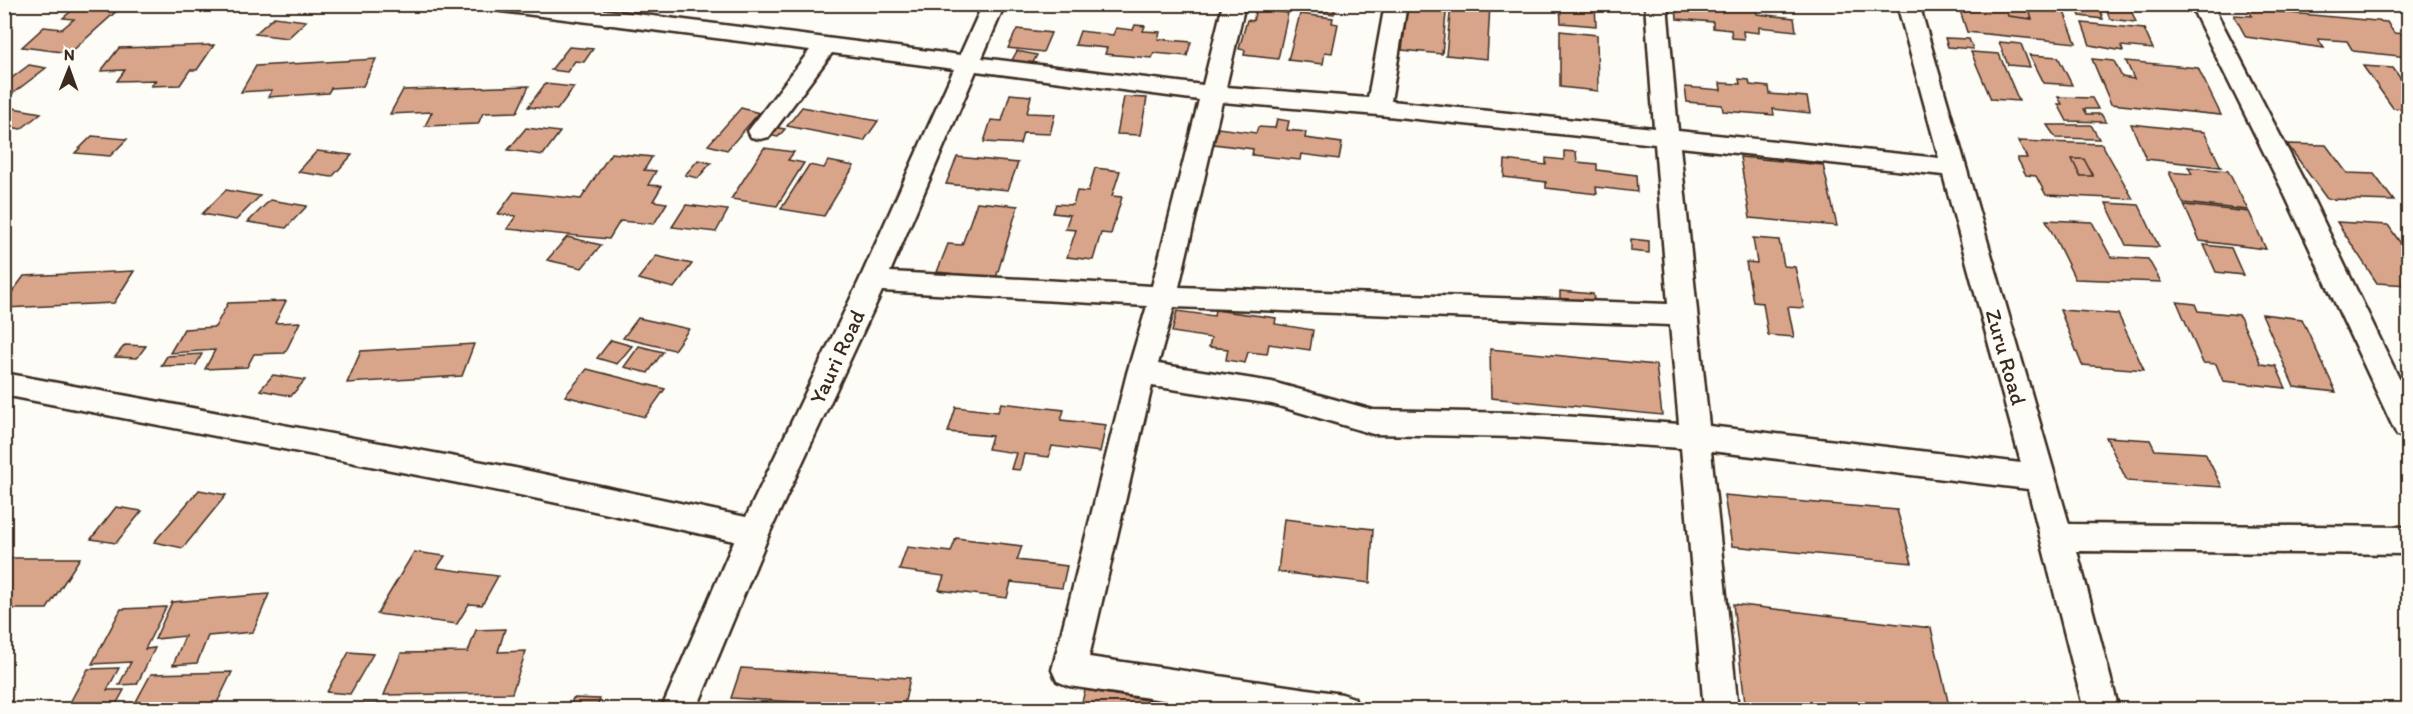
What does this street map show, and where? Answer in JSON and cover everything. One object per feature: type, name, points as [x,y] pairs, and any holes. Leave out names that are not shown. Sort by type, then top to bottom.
[{"type":"street","points":[[501,4],[825,47],[1212,94],[1378,107],[1953,168]]},
{"type":"street","name":"Yauri Road","points":[[678,710],[754,532],[873,281],[994,4]]},
{"type":"street","points":[[1234,4],[1069,670],[1342,710]]},
{"type":"street","points":[[1378,107],[1396,4]]},
{"type":"street","points":[[1656,4],[1666,138],[1697,437],[1720,710]]},
{"type":"street","name":"Zuru Road","points":[[1908,4],[2041,478],[2102,710]]},
{"type":"street","points":[[2201,4],[2295,189],[2409,427]]},
{"type":"street","points":[[760,131],[825,47]]},
{"type":"street","points":[[873,281],[1162,297],[1684,315]]},
{"type":"street","points":[[1141,373],[1272,393],[1373,422],[1518,425],[1697,437],[2041,478]]},
{"type":"street","points":[[4,384],[515,482],[754,532]]},
{"type":"street","points":[[2057,537],[2409,541]]},
{"type":"building","points":[[80,4],[121,7],[70,53],[22,47],[44,27],[62,29],[74,19],[63,18]]},
{"type":"building","points":[[1258,4],[1292,4],[1291,10]]},
{"type":"building","points":[[1302,4],[1336,4],[1334,14],[1301,10]]},
{"type":"building","points":[[1408,4],[1447,4],[1442,54],[1402,50]]},
{"type":"building","points":[[1451,4],[1490,5],[1487,59],[1446,55]]},
{"type":"building","points":[[1560,4],[1595,4],[1596,26],[1561,23]]},
{"type":"building","points":[[1958,4],[2004,4],[2008,16],[2032,19],[2027,4],[2061,4],[2076,43],[1967,32]]},
{"type":"building","points":[[2004,4],[2027,4],[2032,19],[2008,16]]},
{"type":"building","points":[[2076,4],[2098,4],[2103,19],[2080,16]]},
{"type":"building","points":[[2104,4],[2129,5],[2136,22],[2110,19]]},
{"type":"building","points":[[1711,5],[1756,9],[1757,14],[1794,18],[1796,31],[1759,27],[1759,33],[1743,31],[1744,39],[1732,38],[1731,30],[1713,28],[1713,22],[1677,19],[1676,6],[1711,9]]},
{"type":"building","points":[[1256,9],[1288,13],[1278,59],[1244,55],[1245,50],[1239,49],[1247,20],[1253,21]]},
{"type":"building","points":[[2248,9],[2387,22],[2394,33],[2408,34],[2408,57],[2353,51],[2347,41],[2318,39],[2324,48],[2246,37],[2234,15],[2252,16]]},
{"type":"building","points":[[1300,14],[1333,18],[1332,23],[1338,24],[1332,53],[1325,52],[1323,64],[1288,60]]},
{"type":"building","points":[[274,17],[306,21],[288,38],[255,34]]},
{"type":"building","points":[[2082,23],[2144,29],[2153,49],[2121,46],[2123,51],[2090,45]]},
{"type":"building","points":[[1135,25],[1145,26],[1143,31],[1160,32],[1158,39],[1191,42],[1187,56],[1154,53],[1152,58],[1105,54],[1107,48],[1075,45],[1080,31],[1113,35],[1116,28],[1133,30]]},
{"type":"building","points":[[1017,29],[1051,33],[1043,52],[1008,48]]},
{"type":"building","points":[[1560,31],[1597,35],[1598,91],[1560,87]]},
{"type":"building","points":[[1945,38],[1969,39],[1973,49],[1948,47]]},
{"type":"building","points":[[1999,42],[2021,44],[2030,67],[2008,65]]},
{"type":"building","points":[[214,45],[197,70],[190,70],[180,85],[151,86],[156,80],[117,81],[125,70],[101,71],[119,48]]},
{"type":"building","points":[[569,47],[593,49],[584,62],[575,61],[567,72],[551,70]]},
{"type":"building","points":[[1017,51],[1037,55],[1031,66],[1011,62]]},
{"type":"building","points":[[1971,52],[1999,54],[2019,101],[1991,99]]},
{"type":"building","points":[[2030,55],[2058,57],[2072,85],[2044,83]]},
{"type":"building","points":[[376,59],[363,86],[331,88],[328,93],[268,97],[272,90],[241,92],[256,66]]},
{"type":"building","points":[[2092,59],[2114,61],[2122,77],[2134,79],[2126,61],[2198,68],[2221,115],[2111,104]]},
{"type":"building","points":[[29,65],[46,68],[4,100],[4,80],[9,80]]},
{"type":"building","points":[[2363,66],[2393,68],[2408,89],[2408,109],[2393,108]]},
{"type":"building","points":[[1739,79],[1749,80],[1750,85],[1769,87],[1770,94],[1807,97],[1810,113],[1773,109],[1774,115],[1723,111],[1722,105],[1687,102],[1685,87],[1721,90],[1720,83],[1740,84]]},
{"type":"building","points":[[545,84],[574,87],[557,110],[528,107]]},
{"type":"building","points":[[529,86],[517,112],[483,113],[478,124],[425,126],[432,112],[390,114],[403,90]]},
{"type":"building","points":[[1010,94],[1031,96],[1027,113],[1055,114],[1050,134],[1023,133],[1020,144],[984,142],[991,120],[1002,121]]},
{"type":"building","points":[[1124,97],[1147,98],[1140,135],[1117,134]]},
{"type":"building","points":[[2058,97],[2092,98],[2098,109],[2084,109],[2087,114],[2101,114],[2106,122],[2067,121],[2058,104],[2062,104]]},
{"type":"building","points":[[802,107],[878,121],[864,141],[787,126]]},
{"type":"building","points":[[13,108],[41,113],[21,129],[4,126],[4,115]]},
{"type":"building","points":[[741,108],[759,113],[727,150],[708,145]]},
{"type":"building","points":[[1277,119],[1289,121],[1287,130],[1306,132],[1305,138],[1342,143],[1339,159],[1301,154],[1300,160],[1252,155],[1253,149],[1214,144],[1218,128],[1256,133],[1258,127],[1275,128]]},
{"type":"building","points":[[2131,124],[2204,132],[2221,167],[2146,159]]},
{"type":"building","points":[[2047,125],[2091,125],[2099,139],[2056,138]]},
{"type":"building","points":[[773,127],[785,129],[778,137],[767,135]]},
{"type":"building","points":[[526,128],[560,132],[543,155],[508,150]]},
{"type":"building","points":[[92,136],[127,139],[110,156],[75,153]]},
{"type":"building","points":[[2018,141],[2102,144],[2133,199],[2046,195],[2036,176],[2026,175],[2017,158],[2027,158]],"holes":[[[2072,159],[2084,159],[2093,176],[2080,176]]]},
{"type":"building","points":[[2287,144],[2326,145],[2347,173],[2374,174],[2394,201],[2327,199]]},
{"type":"building","points":[[764,148],[794,152],[788,160],[804,163],[777,206],[731,199]]},
{"type":"building","points":[[317,151],[352,155],[332,177],[298,172]]},
{"type":"building","points":[[1564,151],[1576,152],[1577,162],[1597,164],[1597,170],[1636,175],[1637,192],[1596,187],[1597,194],[1546,188],[1546,182],[1504,177],[1505,160],[1546,165],[1546,158],[1564,160]]},
{"type":"building","points":[[611,153],[652,157],[644,170],[656,171],[648,185],[662,186],[653,201],[667,203],[654,224],[620,221],[609,239],[507,229],[516,216],[498,214],[514,192],[581,199]]},
{"type":"building","points":[[957,157],[1018,163],[1008,190],[946,184]]},
{"type":"building","points":[[1740,157],[1823,165],[1837,226],[1750,218]]},
{"type":"building","points":[[2072,159],[2084,159],[2093,176],[2080,176]]},
{"type":"building","points":[[698,160],[711,163],[698,178],[685,175]]},
{"type":"building","points":[[828,161],[854,166],[824,216],[781,209],[809,165],[824,168]]},
{"type":"building","points":[[2188,167],[2228,171],[2248,210],[2183,203],[2169,172],[2192,174]]},
{"type":"building","points":[[1095,168],[1120,171],[1112,196],[1122,197],[1111,234],[1101,233],[1093,260],[1067,257],[1076,230],[1065,229],[1070,215],[1053,213],[1056,204],[1073,205],[1077,191],[1088,192]]},
{"type":"building","points":[[226,190],[260,196],[236,220],[202,214]]},
{"type":"building","points":[[270,200],[307,206],[286,228],[248,222]]},
{"type":"building","points":[[977,202],[1018,206],[996,278],[937,272],[948,244],[962,245]]},
{"type":"building","points":[[2106,203],[2139,205],[2159,247],[2126,245]]},
{"type":"building","points":[[686,205],[728,210],[716,232],[672,227]]},
{"type":"building","points":[[2184,205],[2249,212],[2266,249],[2200,241]]},
{"type":"building","points":[[2046,220],[2092,222],[2111,257],[2148,259],[2161,282],[2075,279]]},
{"type":"building","points":[[2337,222],[2388,225],[2408,254],[2408,285],[2377,283]]},
{"type":"building","points":[[567,237],[601,245],[582,268],[547,260]]},
{"type":"building","points":[[1753,238],[1779,240],[1784,266],[1795,267],[1804,308],[1788,307],[1794,337],[1768,335],[1763,303],[1753,302],[1746,262],[1757,263]]},
{"type":"building","points":[[1631,239],[1649,241],[1649,253],[1631,251]]},
{"type":"building","points":[[2204,245],[2231,248],[2243,275],[2216,272]]},
{"type":"building","points":[[656,256],[692,264],[674,288],[638,279]]},
{"type":"building","points":[[134,271],[114,303],[4,308],[4,303],[24,276]]},
{"type":"building","points":[[1560,291],[1593,294],[1595,305],[1560,302]]},
{"type":"building","points":[[286,301],[275,323],[300,322],[285,353],[254,354],[247,367],[205,369],[215,350],[170,353],[184,329],[215,327],[228,303]]},
{"type":"building","points":[[2177,302],[2195,304],[2198,311],[2239,315],[2261,364],[2276,366],[2286,388],[2223,381],[2216,364],[2203,363]]},
{"type":"building","points":[[1215,310],[1276,318],[1275,324],[1313,330],[1310,350],[1269,344],[1267,354],[1248,352],[1245,363],[1226,360],[1228,349],[1209,347],[1211,338],[1172,332],[1177,311],[1214,316]]},
{"type":"building","points":[[2060,310],[2118,314],[2144,370],[2082,365]]},
{"type":"building","points":[[2262,314],[2302,319],[2336,392],[2294,387]]},
{"type":"building","points":[[638,318],[689,329],[674,350],[623,338]]},
{"type":"building","points":[[611,340],[632,346],[617,364],[597,358]]},
{"type":"building","points":[[474,344],[462,376],[347,383],[361,351]]},
{"type":"building","points":[[125,345],[146,346],[137,358],[115,357]]},
{"type":"building","points":[[639,346],[663,352],[648,373],[624,367]]},
{"type":"building","points":[[1490,349],[1656,365],[1662,415],[1491,398]]},
{"type":"building","points":[[202,354],[196,365],[161,366],[167,356]]},
{"type":"building","points":[[587,369],[665,389],[645,417],[565,396]]},
{"type":"building","points":[[273,375],[305,380],[291,396],[260,390]]},
{"type":"building","points":[[1001,403],[1064,410],[1061,420],[1106,425],[1100,452],[1052,446],[1049,457],[1024,454],[1020,470],[1011,469],[1016,453],[988,449],[992,436],[948,432],[956,407],[998,412]]},
{"type":"building","points":[[2106,437],[2150,440],[2155,450],[2205,453],[2222,487],[2127,481]]},
{"type":"building","points":[[199,490],[226,495],[183,548],[154,542]]},
{"type":"building","points":[[1724,495],[1897,510],[1912,563],[1732,546]]},
{"type":"building","points":[[116,507],[142,511],[116,543],[91,539]]},
{"type":"building","points":[[1284,519],[1373,529],[1370,583],[1278,572]]},
{"type":"building","points":[[956,538],[1022,546],[1017,560],[1067,566],[1062,588],[1011,582],[1007,598],[939,590],[944,576],[899,570],[907,547],[951,552]]},
{"type":"building","points":[[414,552],[445,556],[437,568],[498,576],[482,605],[469,604],[457,624],[377,614]]},
{"type":"building","points":[[8,558],[80,558],[47,609],[4,609],[4,563]]},
{"type":"building","points":[[269,594],[253,632],[208,636],[197,663],[173,665],[185,636],[155,639],[172,602]]},
{"type":"building","points":[[1733,604],[1931,628],[1950,710],[1799,710],[1745,703]]},
{"type":"building","points":[[166,607],[145,649],[155,648],[137,684],[119,685],[131,662],[92,664],[121,609]]},
{"type":"building","points":[[505,629],[498,652],[526,651],[512,693],[384,695],[401,653],[468,652],[476,630]]},
{"type":"building","points":[[349,652],[373,654],[350,694],[327,692]]},
{"type":"building","points":[[119,668],[107,690],[124,690],[113,710],[66,710],[88,669]]},
{"type":"building","points":[[741,668],[910,678],[903,710],[860,710],[861,706],[731,698]]},
{"type":"building","points":[[232,672],[215,707],[132,709],[151,674]]},
{"type":"building","points":[[1085,690],[1208,710],[1080,710]]},
{"type":"building","points":[[573,698],[600,699],[596,710],[569,710]]},
{"type":"building","points":[[395,703],[392,710],[335,710],[338,704]]},
{"type":"building","points":[[466,704],[464,710],[408,710],[409,705]]}]
